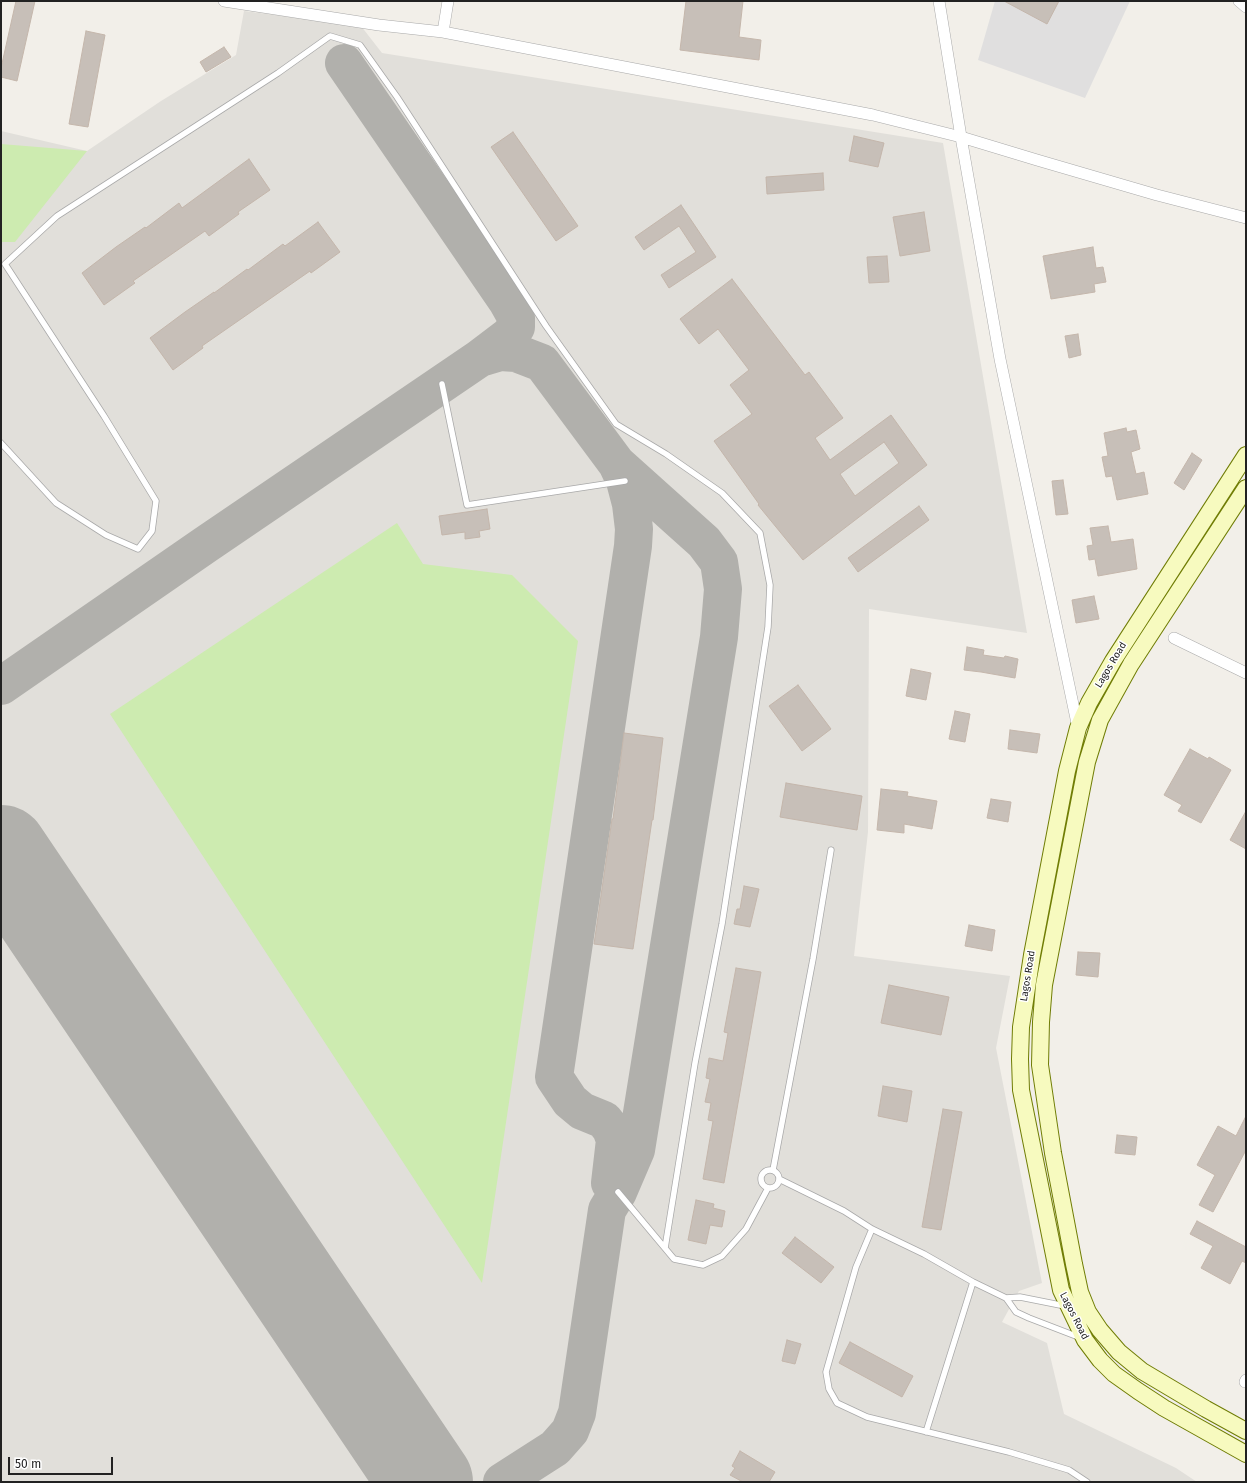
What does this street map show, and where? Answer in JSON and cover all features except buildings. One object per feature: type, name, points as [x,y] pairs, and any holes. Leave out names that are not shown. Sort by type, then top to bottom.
[{"type":"main road","name":"Lagos Road","points":[[1246,455],[1113,661],[1089,703],[1078,728],[1067,771],[1032,955],[1021,1027],[1020,1059],[1021,1090],[1060,1290],[1085,1340],[1109,1369],[1138,1391],[1164,1408],[1246,1454]]},
{"type":"main road","name":"Lagos Road","points":[[1246,488],[1131,664],[1100,720],[1087,762],[1044,985],[1040,1065],[1053,1153],[1074,1264],[1080,1292],[1088,1312],[1100,1330],[1120,1352],[1142,1371],[1246,1431]]},
{"type":"street","points":[[224,1],[379,25],[443,32],[865,114],[961,137],[1157,195],[1246,218]]},
{"type":"street","points":[[443,32],[448,1]]},
{"type":"street","points":[[939,1],[1000,359],[1078,728]]},
{"type":"street","points":[[1239,1],[1246,7]]},
{"type":"street","points":[[1174,638],[1246,674]]},
{"type":"lane","points":[[1,443],[56,503],[106,535],[138,549],[152,531],[156,501],[104,416],[5,264],[57,216],[278,73],[330,36],[360,45],[397,98],[546,326],[616,424],[666,454],[722,493],[760,533],[770,585],[768,627],[722,924],[695,1063],[665,1248]]},
{"type":"lane","points":[[442,384],[467,505],[625,481]]},
{"type":"lane","points":[[773,1170],[813,959],[831,850]]},
{"type":"lane","points":[[768,1188],[762,1182],[762,1174],[765,1171],[773,1170]]},
{"type":"lane","points":[[773,1170],[776,1172],[779,1179],[844,1211],[872,1229],[924,1254],[973,1282],[1006,1298],[1016,1312],[1085,1340]]},
{"type":"lane","points":[[618,1192],[674,1260],[703,1265],[722,1256],[746,1229],[768,1188],[775,1186],[779,1179]]},
{"type":"lane","points":[[872,1229],[856,1267],[826,1372],[828,1390],[837,1403],[867,1417],[1009,1452],[1069,1470],[1087,1482]]},
{"type":"lane","points":[[926,1432],[973,1282]]},
{"type":"lane","points":[[1006,1298],[1020,1297],[1069,1307]]},
{"type":"shaded area","points":[[995,1],[1130,1],[1085,98],[978,60]]},
{"type":"shaded area","points":[[244,11],[361,26],[382,53],[943,143],[1027,633],[869,609],[868,832],[854,956],[1010,976],[996,1048],[1042,1283],[1019,1291],[1002,1322],[1047,1343],[1064,1414],[1176,1468],[1197,1482],[1,1482],[1,131],[87,151],[161,101],[236,55]]},
{"type":"green space","points":[[1,144],[87,151],[15,242],[1,242]]},
{"type":"green space","points":[[397,523],[423,564],[512,575],[578,641],[482,1283],[110,714]]},
{"type":"taxiway","points":[[344,63],[507,301],[516,317],[516,327],[509,336],[480,358]]},
{"type":"taxiway","points":[[1,686],[480,358],[500,352],[516,353],[542,363],[617,464],[704,542],[719,562],[723,589],[719,637],[636,1150],[618,1192],[607,1210],[577,1413],[570,1431],[555,1448],[502,1482]]},
{"type":"taxiway","points":[[610,1183],[615,1140],[611,1129],[604,1120],[582,1111],[570,1101],[554,1077],[633,546],[634,529],[631,504],[625,481],[617,464]]},
{"type":"runway","points":[[1,852],[426,1482]]}]
